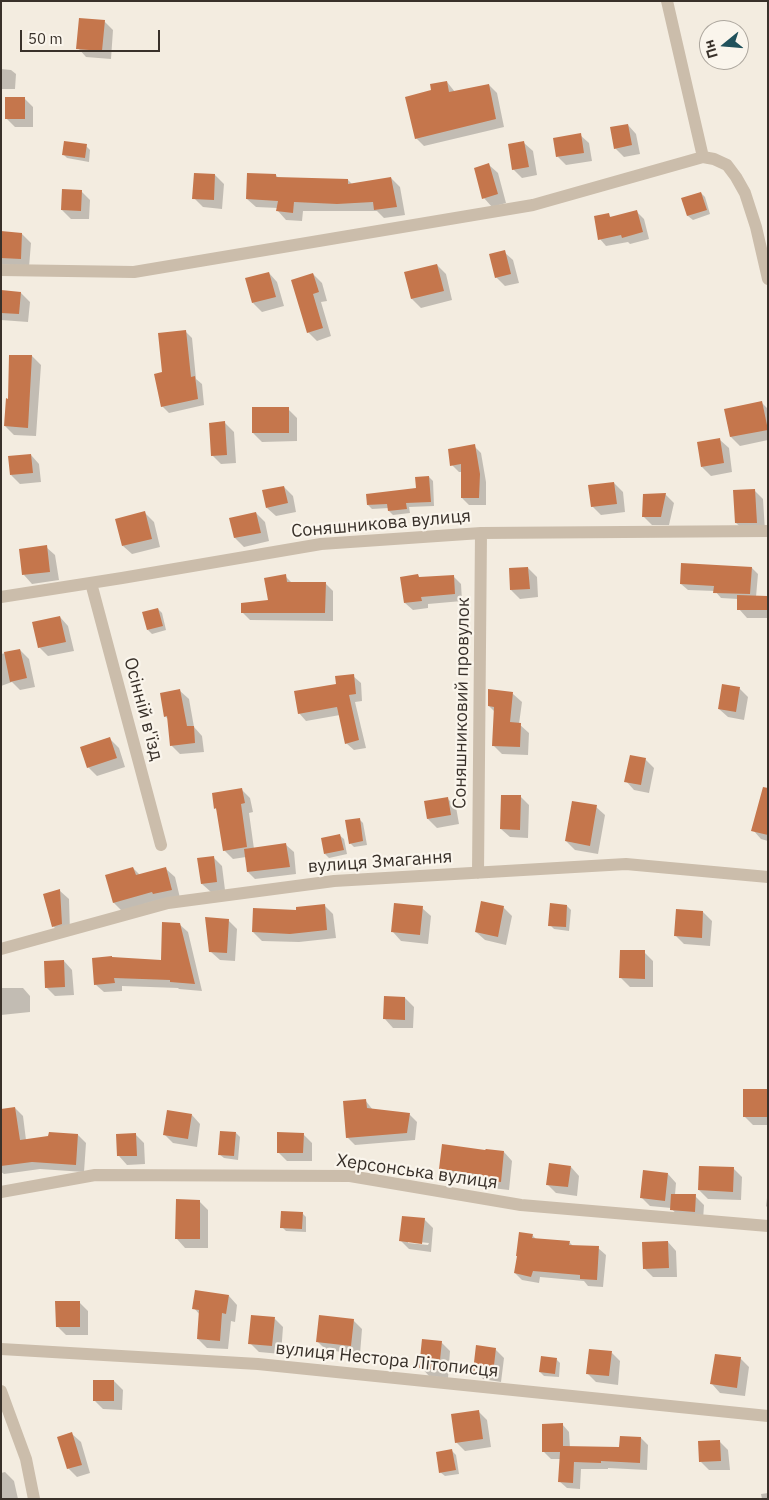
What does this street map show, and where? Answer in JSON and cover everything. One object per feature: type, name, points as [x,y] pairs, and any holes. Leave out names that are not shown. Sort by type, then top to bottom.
[{"type":"street","points":[[667,1],[703,157]]},
{"type":"street","points":[[1,270],[134,272],[533,205],[703,157],[714,159],[726,165],[736,177],[756,227],[768,279]]},
{"type":"street","name":"Соняшникова вулиця","points":[[1,597],[321,544],[481,533],[768,531]]},
{"type":"street","name":"Соняшниковий провулок","points":[[478,873],[481,533]]},
{"type":"street","name":"Осінній в'їзд","points":[[91,583],[161,845]]},
{"type":"street","name":"вулиця Змагання","points":[[1,949],[168,903],[334,881],[626,864],[768,877]]},
{"type":"street","name":"Херсонська вулиця","points":[[1,1192],[95,1174],[350,1176],[521,1206],[768,1226]]},
{"type":"street","name":"вулиця Нестора Літописця","points":[[1,1349],[258,1364],[768,1416]]},
{"type":"street","points":[[1,1392],[26,1459],[34,1499]]},
{"type":"building","points":[[79,18],[105,20],[102,51],[76,49]]},
{"type":"building","points":[[447,81],[449,92],[489,84],[496,119],[415,139],[405,97],[431,90],[430,84]]},
{"type":"building","points":[[5,97],[25,97],[25,119],[5,119]]},
{"type":"building","points":[[628,124],[632,145],[614,149],[610,127]]},
{"type":"building","points":[[581,133],[584,153],[556,157],[553,138]]},
{"type":"building","points":[[64,141],[87,144],[85,158],[62,155]]},
{"type":"building","points":[[524,141],[529,167],[512,170],[508,144]]},
{"type":"building","points":[[489,163],[498,194],[482,199],[474,168]]},
{"type":"building","points":[[194,173],[215,174],[214,200],[192,199]]},
{"type":"building","points":[[247,173],[276,174],[276,177],[348,179],[348,184],[391,177],[397,207],[374,210],[373,202],[337,204],[294,202],[293,213],[276,211],[278,201],[246,199]]},
{"type":"building","points":[[62,189],[82,190],[81,211],[61,210]]},
{"type":"building","points":[[701,192],[707,210],[687,216],[681,198]]},
{"type":"building","points":[[637,210],[643,232],[622,238],[621,235],[598,240],[594,216],[609,213],[610,217]]},
{"type":"building","points":[[1,231],[22,233],[21,259],[1,258]]},
{"type":"building","points":[[505,250],[511,274],[495,278],[489,254]]},
{"type":"building","points":[[437,264],[444,291],[411,299],[404,272]]},
{"type":"building","points":[[269,272],[276,297],[252,303],[245,278]]},
{"type":"building","points":[[313,273],[319,292],[313,294],[323,328],[307,333],[291,280]]},
{"type":"building","points":[[1,290],[21,292],[19,314],[1,313]]},
{"type":"building","points":[[186,330],[191,377],[195,376],[198,399],[161,407],[154,374],[162,372],[158,333]]},
{"type":"building","points":[[9,355],[32,355],[28,428],[4,426],[6,398],[8,399]]},
{"type":"building","points":[[762,401],[768,430],[730,437],[724,409]]},
{"type":"building","points":[[252,407],[289,407],[289,433],[252,433]]},
{"type":"building","points":[[225,421],[227,455],[211,456],[209,423]]},
{"type":"building","points":[[720,438],[724,463],[701,467],[697,442]]},
{"type":"building","points":[[475,444],[480,474],[479,498],[461,498],[461,464],[450,466],[448,449]]},
{"type":"building","points":[[31,454],[33,473],[10,475],[8,456]]},
{"type":"building","points":[[429,476],[431,502],[406,503],[407,509],[388,511],[387,504],[367,505],[366,494],[416,488],[415,477]]},
{"type":"building","points":[[614,482],[617,504],[591,507],[588,485]]},
{"type":"building","points":[[284,486],[288,503],[266,508],[262,490]]},
{"type":"building","points":[[755,489],[757,523],[735,523],[733,490]]},
{"type":"building","points":[[666,493],[661,517],[642,517],[643,494]]},
{"type":"building","points":[[145,511],[152,539],[122,546],[115,519]]},
{"type":"building","points":[[256,512],[261,533],[234,538],[229,518]]},
{"type":"building","points":[[47,545],[50,572],[22,575],[19,549]]},
{"type":"building","points":[[681,563],[752,567],[750,594],[713,593],[714,586],[680,584]]},
{"type":"building","points":[[528,567],[530,589],[510,590],[509,568]]},
{"type":"building","points":[[286,574],[287,582],[326,582],[325,613],[241,613],[241,603],[268,600],[264,578]]},
{"type":"building","points":[[418,574],[419,577],[454,575],[455,594],[421,597],[422,601],[404,603],[400,577]]},
{"type":"building","points":[[737,595],[767,596],[767,610],[737,610]]},
{"type":"building","points":[[158,608],[163,626],[147,630],[142,612]]},
{"type":"building","points":[[60,616],[66,642],[38,648],[32,622]]},
{"type":"building","points":[[20,649],[27,678],[10,682],[4,652]]},
{"type":"building","points":[[354,674],[356,694],[349,695],[359,740],[345,744],[337,707],[298,714],[294,691],[336,684],[335,676]]},
{"type":"building","points":[[722,684],[740,687],[736,712],[718,709]]},
{"type":"building","points":[[180,689],[187,726],[194,726],[195,743],[170,746],[167,716],[164,717],[160,693]]},
{"type":"building","points":[[488,689],[513,692],[510,722],[521,723],[520,747],[492,746],[494,707],[488,706]]},
{"type":"building","points":[[110,737],[117,758],[87,768],[80,747]]},
{"type":"building","points":[[630,755],[646,758],[641,785],[624,782]]},
{"type":"building","points":[[763,787],[768,788],[768,835],[751,831]]},
{"type":"building","points":[[242,788],[245,803],[241,804],[247,847],[223,851],[212,793]]},
{"type":"building","points":[[501,795],[521,795],[520,830],[500,829]]},
{"type":"building","points":[[448,797],[451,815],[427,819],[424,801]]},
{"type":"building","points":[[572,801],[597,805],[590,846],[565,841]]},
{"type":"building","points":[[360,818],[363,841],[349,844],[345,820]]},
{"type":"building","points":[[340,834],[344,850],[324,854],[321,838]]},
{"type":"building","points":[[286,843],[290,867],[247,872],[244,849]]},
{"type":"building","points":[[214,856],[217,882],[201,884],[197,858]]},
{"type":"building","points":[[133,867],[136,875],[166,867],[172,890],[153,894],[152,892],[113,903],[105,875]]},
{"type":"building","points":[[60,889],[62,924],[52,927],[43,894]]},
{"type":"building","points":[[481,901],[504,906],[498,937],[475,932]]},
{"type":"building","points":[[394,903],[423,906],[420,935],[391,932]]},
{"type":"building","points":[[550,903],[567,905],[566,927],[548,926]]},
{"type":"building","points":[[325,904],[327,930],[290,934],[252,932],[253,908],[296,910],[296,907]]},
{"type":"building","points":[[676,909],[703,911],[702,938],[674,936]]},
{"type":"building","points":[[205,917],[229,919],[227,953],[209,952]]},
{"type":"building","points":[[162,922],[180,923],[195,984],[170,982],[170,980],[114,978],[115,983],[94,985],[92,958],[112,956],[161,960]]},
{"type":"building","points":[[620,950],[645,950],[645,979],[619,978]]},
{"type":"building","points":[[64,960],[65,987],[45,988],[44,961]]},
{"type":"building","points":[[384,996],[405,997],[405,1020],[383,1019]]},
{"type":"building","points":[[743,1089],[767,1089],[767,1117],[743,1117]]},
{"type":"building","points":[[366,1099],[367,1108],[410,1113],[407,1133],[346,1138],[343,1101]]},
{"type":"building","points":[[15,1107],[20,1140],[48,1136],[49,1132],[78,1134],[76,1165],[32,1162],[1,1166],[1,1109]]},
{"type":"building","points":[[167,1110],[192,1114],[188,1139],[163,1135]]},
{"type":"building","points":[[220,1131],[236,1132],[234,1156],[218,1155]]},
{"type":"building","points":[[277,1132],[304,1133],[303,1153],[277,1153]]},
{"type":"building","points":[[136,1133],[137,1156],[117,1156],[116,1134]]},
{"type":"building","points":[[442,1144],[504,1151],[501,1182],[482,1180],[483,1175],[439,1169]]},
{"type":"building","points":[[549,1163],[571,1166],[568,1187],[546,1185]]},
{"type":"building","points":[[699,1166],[734,1167],[733,1192],[698,1190]]},
{"type":"building","points":[[643,1170],[668,1173],[665,1201],[640,1198]]},
{"type":"building","points":[[671,1194],[696,1194],[695,1212],[670,1210]]},
{"type":"building","points":[[176,1199],[200,1200],[200,1239],[175,1239]]},
{"type":"building","points":[[281,1211],[303,1212],[302,1229],[280,1228]]},
{"type":"building","points":[[402,1216],[425,1218],[422,1244],[399,1241]]},
{"type":"building","points":[[519,1232],[533,1234],[532,1238],[570,1241],[569,1245],[599,1246],[597,1280],[580,1279],[580,1275],[533,1271],[531,1277],[514,1273]]},
{"type":"building","points":[[668,1241],[669,1268],[643,1269],[642,1242]]},
{"type":"building","points":[[195,1290],[229,1295],[226,1314],[222,1313],[220,1341],[197,1339],[199,1310],[192,1309]]},
{"type":"building","points":[[55,1301],[80,1301],[80,1327],[56,1327]]},
{"type":"building","points":[[251,1315],[275,1317],[272,1346],[248,1344]]},
{"type":"building","points":[[319,1315],[354,1319],[351,1346],[316,1342]]},
{"type":"building","points":[[422,1339],[442,1341],[439,1370],[419,1368]]},
{"type":"building","points":[[476,1345],[496,1348],[493,1374],[473,1371]]},
{"type":"building","points":[[589,1349],[612,1351],[609,1376],[586,1374]]},
{"type":"building","points":[[715,1354],[741,1357],[737,1388],[710,1384]]},
{"type":"building","points":[[541,1356],[557,1358],[555,1374],[539,1372]]},
{"type":"building","points":[[93,1380],[114,1380],[114,1401],[93,1401]]},
{"type":"building","points":[[479,1410],[483,1439],[455,1443],[451,1414]]},
{"type":"building","points":[[563,1423],[563,1446],[619,1447],[620,1436],[641,1437],[640,1463],[574,1462],[573,1483],[558,1482],[560,1452],[542,1452],[542,1424]]},
{"type":"building","points":[[72,1432],[82,1465],[67,1469],[57,1437]]},
{"type":"building","points":[[720,1440],[721,1461],[699,1462],[698,1441]]},
{"type":"building","points":[[452,1449],[456,1470],[439,1473],[436,1452]]}]
